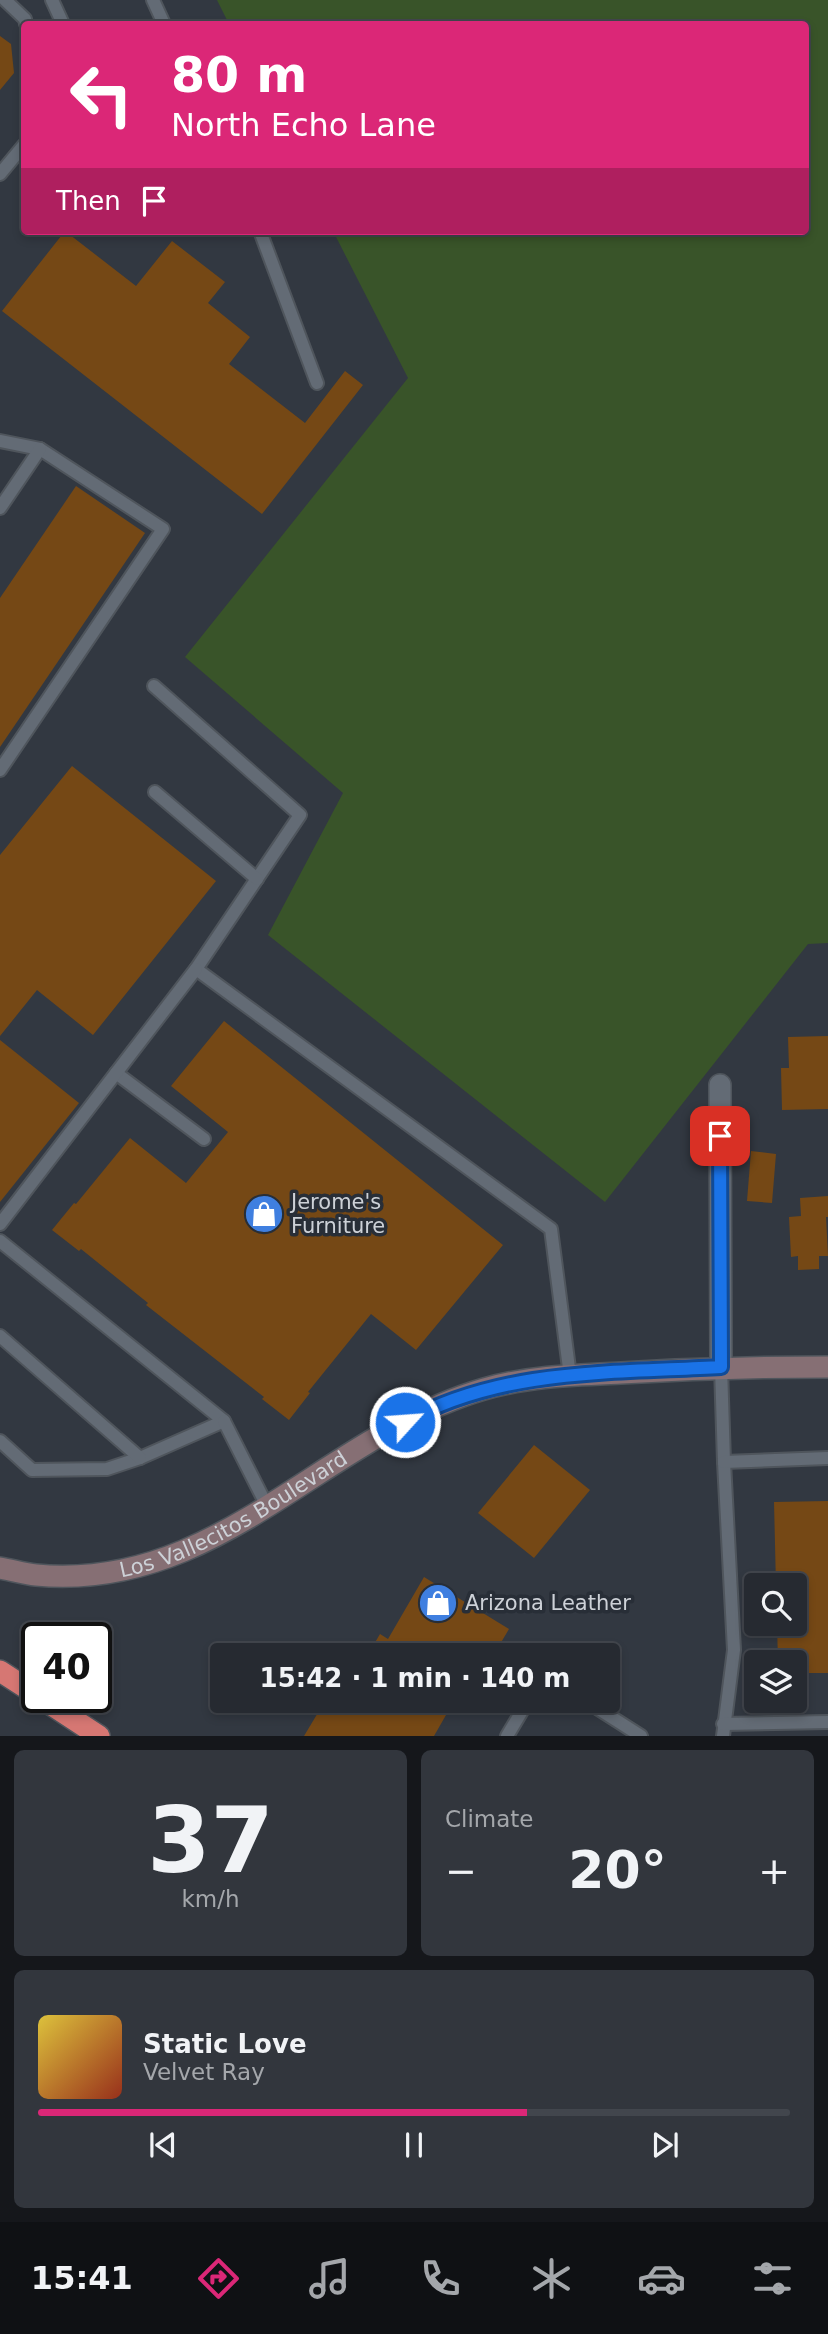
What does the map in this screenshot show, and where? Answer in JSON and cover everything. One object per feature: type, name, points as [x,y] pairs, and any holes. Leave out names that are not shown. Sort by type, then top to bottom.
[{"type":"highway","points":[[0,1671],[21,1685]]},
{"type":"highway","points":[[65,1713],[99,1735]]},
{"type":"street","points":[[720,1084],[721,1367]]},
{"type":"street","name":"Los Vallecitos Boulevard","points":[[0,1568],[35,1575],[81,1577],[133,1569],[195,1548],[268,1508],[342,1457],[426,1410],[485,1389],[545,1377],[721,1367],[828,1367]]},
{"type":"lane","points":[[5,0],[25,21]]},
{"type":"lane","points":[[52,0],[62,21]]},
{"type":"lane","points":[[153,0],[163,21]]},
{"type":"lane","points":[[0,174],[21,149]]},
{"type":"lane","points":[[262,235],[317,383]]},
{"type":"lane","points":[[0,441],[40,449],[163,529],[0,770]]},
{"type":"lane","points":[[0,509],[40,449]]},
{"type":"lane","points":[[0,1224],[196,969],[300,815],[154,686]]},
{"type":"lane","points":[[155,792],[257,879]]},
{"type":"lane","points":[[196,969],[551,1228],[570,1376]]},
{"type":"lane","points":[[117,1073],[204,1139]]},
{"type":"lane","points":[[0,1241],[224,1420],[268,1508]]},
{"type":"lane","points":[[0,1336],[140,1458]]},
{"type":"lane","points":[[721,1367],[734,1650],[723,1730],[779,1729],[828,1722]]},
{"type":"lane","points":[[0,1441],[32,1470],[107,1469],[140,1458],[224,1420]]},
{"type":"lane","points":[[724,1462],[828,1458]]},
{"type":"lane","points":[[507,1735],[521,1713]]},
{"type":"lane","points":[[605,1713],[641,1735]]},
{"type":"green space","points":[[217,0],[828,0],[828,943],[808,944],[605,1202],[268,935],[343,793],[185,657],[408,378],[335,235],[809,235],[809,21],[228,21]]},
{"type":"building","points":[[0,36],[11,44],[14,73],[0,90]]},
{"type":"building","points":[[62,235],[70,235],[136,286],[172,241],[225,282],[208,303],[250,337],[229,364],[305,423],[345,371],[363,385],[262,514],[2,311]]},
{"type":"building","points":[[76,486],[145,533],[0,747],[0,598]]},
{"type":"building","points":[[72,766],[216,881],[93,1035],[37,990],[0,1036],[0,855]]},
{"type":"building","name":"Jerome's Furniture","points":[[224,1021],[503,1245],[416,1350],[371,1314],[308,1392],[310,1393],[289,1420],[81,1249],[79,1251],[52,1230],[130,1138],[186,1183],[228,1132],[171,1086]]},
{"type":"building","points":[[828,1036],[828,1109],[782,1110],[781,1068],[789,1068],[788,1037]]},
{"type":"building","points":[[0,1040],[79,1103],[0,1202]]},
{"type":"building","points":[[751,1151],[776,1154],[772,1203],[747,1201]]},
{"type":"building","points":[[828,1196],[828,1256],[819,1256],[819,1269],[798,1270],[798,1256],[791,1257],[789,1217],[801,1216],[800,1198]]},
{"type":"building","points":[[534,1445],[590,1490],[534,1558],[478,1513]]},
{"type":"building","points":[[828,1501],[828,1673],[807,1673],[807,1650],[778,1650],[777,1636],[807,1636],[807,1573],[776,1573],[774,1502]]},
{"type":"building","name":"Arizona Leather","points":[[424,1577],[509,1629],[501,1643],[375,1643],[380,1634],[388,1639]]},
{"type":"building","points":[[318,1713],[447,1713],[434,1736],[304,1736]]},
{"type":"place","name":"Jerome's Furniture","points":[[264,1214]]},
{"type":"place","name":"Arizona Leather","points":[[438,1603]]},
{"type":"route","points":[[405,1422],[426,1410],[485,1389],[545,1377],[721,1367],[720,1136]]}]
